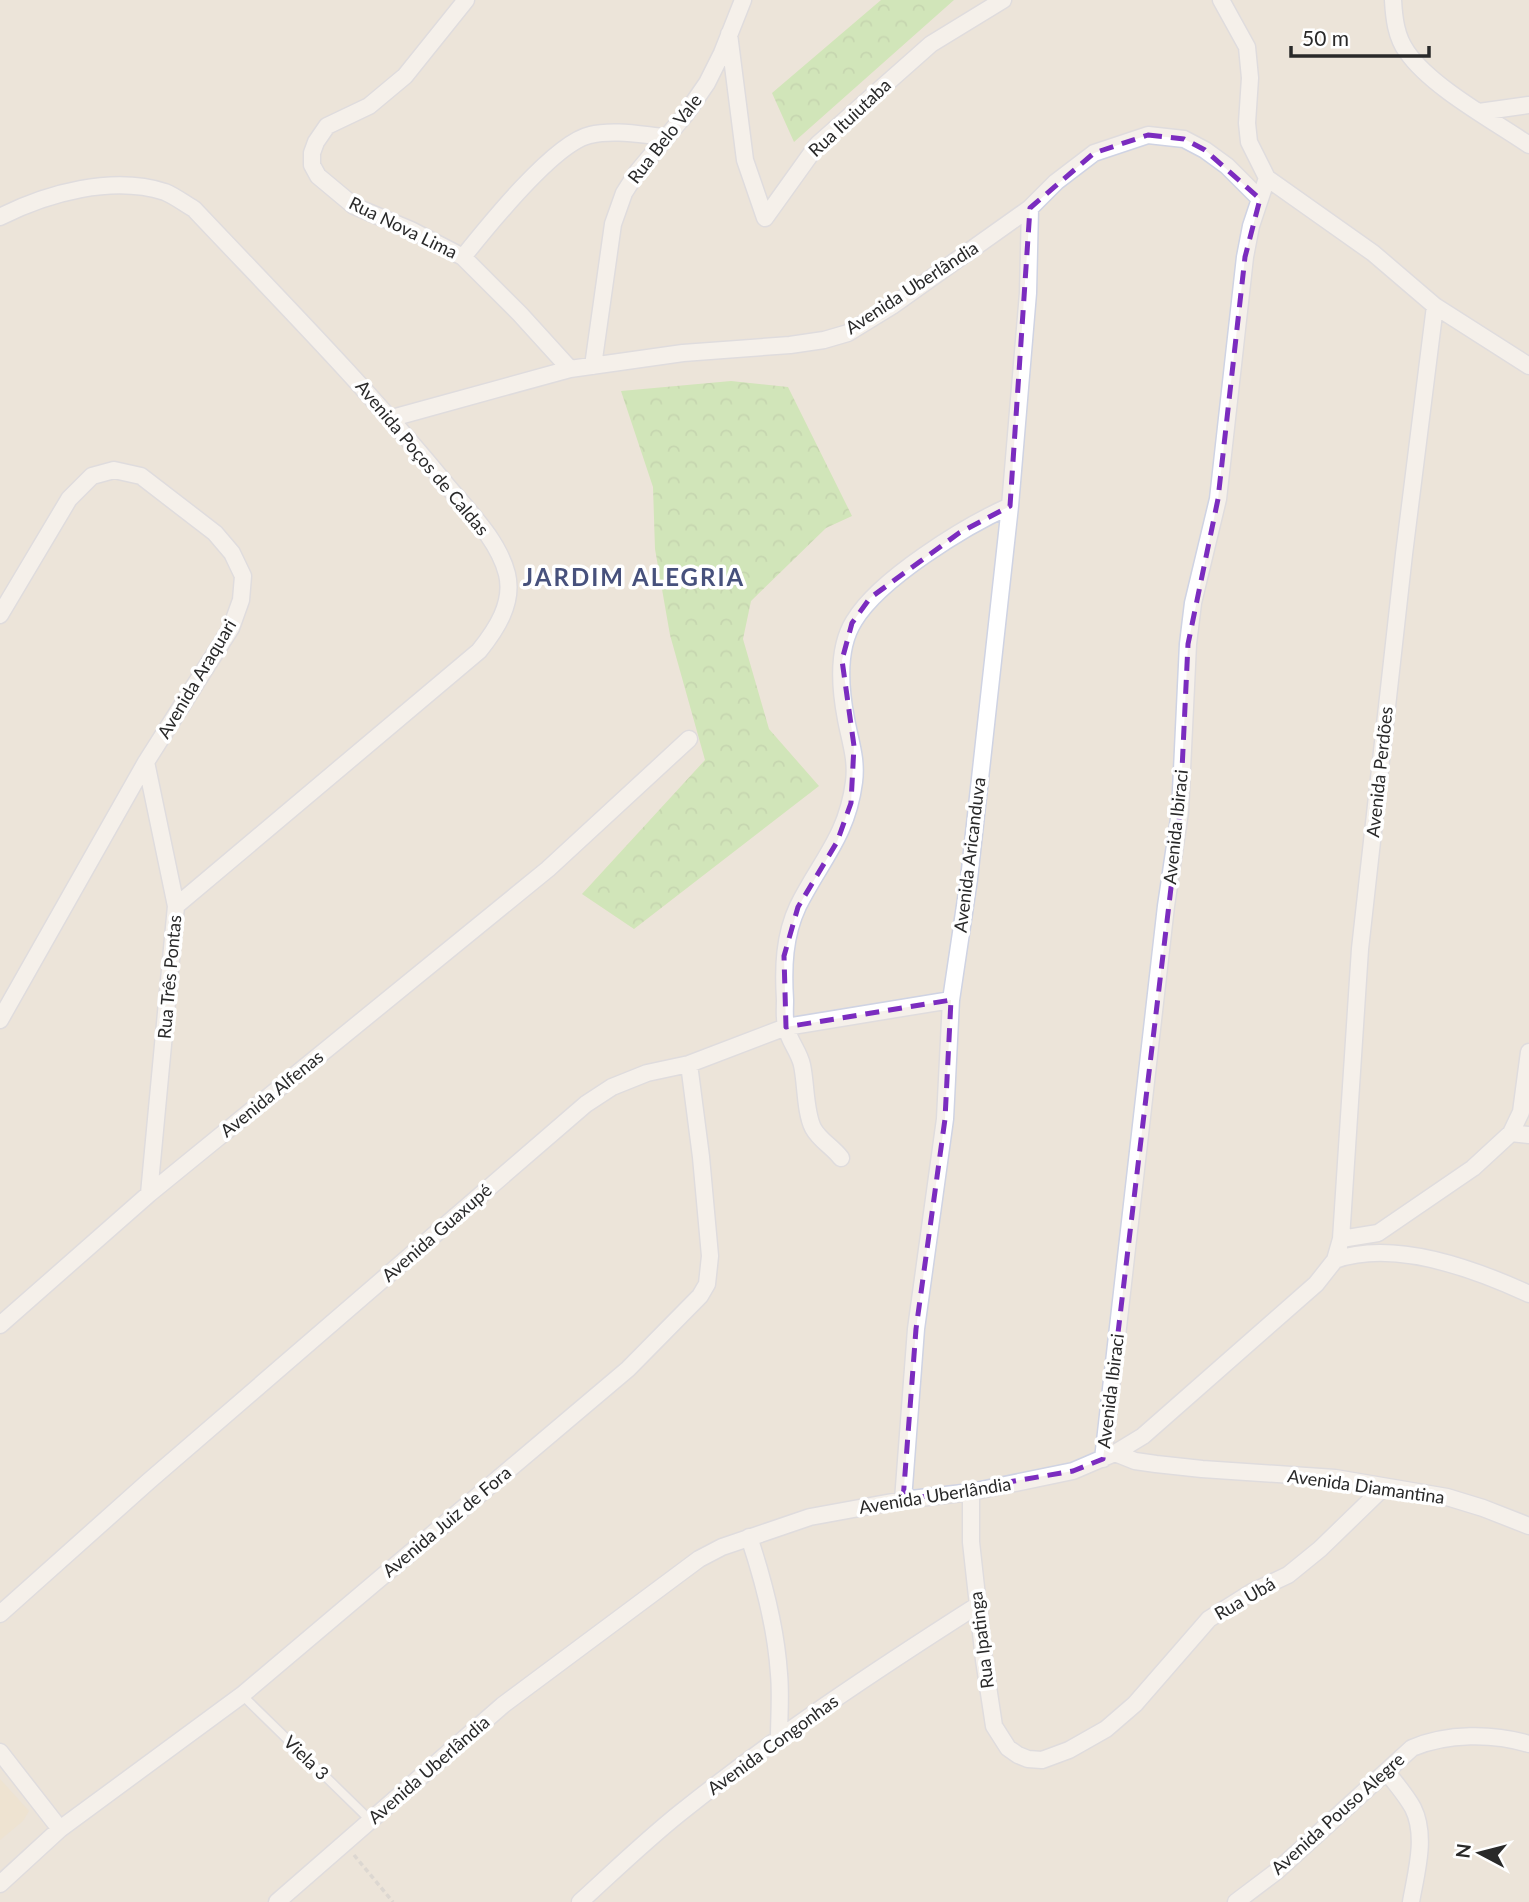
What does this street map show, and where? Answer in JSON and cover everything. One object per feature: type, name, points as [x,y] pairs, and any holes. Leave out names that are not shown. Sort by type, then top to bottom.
[{"type":"street","name":"Rua Nova Lima","points":[[466,0],[405,76],[369,106],[327,127],[316,142],[312,165],[318,176],[354,206],[411,230],[463,257],[570,369]]},
{"type":"street","name":"Rua Belo Vale","points":[[593,366],[613,224],[624,193],[638,170],[685,115],[707,83],[722,54],[743,0]]},
{"type":"street","name":"Rua Ituiutaba","points":[[729,34],[746,160],[765,218],[818,144],[932,44],[1003,0]]},
{"type":"street","points":[[1221,0],[1247,47],[1250,78],[1247,123],[1249,142],[1267,178],[1373,253],[1435,306],[1529,366]]},
{"type":"street","points":[[1393,0],[1394,22],[1406,52],[1436,81],[1529,145]]},
{"type":"street","points":[[1479,113],[1529,105]]},
{"type":"street","points":[[463,257],[494,217],[575,140],[603,133],[666,137]]},
{"type":"street","name":"Avenida Uberlândia","points":[[391,418],[570,369],[683,354],[790,345],[848,333],[892,306],[1030,208],[1056,182],[1094,153],[1148,135],[1184,139],[1205,150],[1227,166],[1260,199]]},
{"type":"street","name":"Avenida Ibiraci","points":[[1109,1456],[1166,906],[1180,813],[1188,644],[1193,603],[1218,499],[1245,257],[1251,226],[1267,178]]},
{"type":"street","name":"Avenida Poços de Caldas","points":[[0,217],[32,202],[79,187],[135,187],[166,192],[194,209],[391,418],[495,545],[508,576],[506,604],[496,630],[479,651],[176,906]]},
{"type":"street","name":"Avenida Aricanduva","points":[[903,1500],[916,1329],[946,1119],[951,1000],[969,879],[1010,506],[1028,293],[1030,208]]},
{"type":"street","name":"Avenida Perdões","points":[[1341,1239],[1360,949],[1435,306]]},
{"type":"street","name":"Avenida Araquari","points":[[0,615],[56,516],[69,499],[92,476],[114,470],[141,476],[215,533],[232,553],[243,576],[241,600],[231,628],[146,762],[0,1020]]},
{"type":"street","points":[[841,1158],[835,1150],[819,1139],[811,1123],[801,1062],[786,1027],[784,956],[798,907],[837,842],[851,803],[855,779],[854,746],[846,719],[843,647],[852,623],[870,598],[983,518],[1010,506]]},
{"type":"street","name":"Avenida Alfenas","points":[[0,1325],[149,1194],[548,869],[689,739]]},
{"type":"street","name":"Rua Três Pontas","points":[[146,762],[176,906],[149,1194]]},
{"type":"street","name":"Avenida Guaxupé","points":[[0,1614],[149,1481],[586,1104],[612,1087],[647,1073],[689,1064],[786,1027],[951,1000]]},
{"type":"street","points":[[1341,1239],[1378,1233],[1473,1168],[1511,1133],[1521,1112],[1529,1052]]},
{"type":"street","name":"Avenida Juiz de Fora","points":[[0,1884],[60,1829],[242,1695],[628,1370],[699,1296],[707,1284],[710,1256],[689,1064]]},
{"type":"street","points":[[1511,1133],[1529,1136]]},
{"type":"street","name":"Avenida Uberlândia","points":[[277,1902],[503,1705],[699,1559],[749,1537],[810,1517],[903,1500],[971,1492],[1073,1471],[1109,1456],[1143,1436],[1317,1284],[1335,1260],[1341,1239]]},
{"type":"street","points":[[1335,1260],[1372,1252],[1440,1261],[1499,1280],[1529,1294]]},
{"type":"street","name":"Avenida Diamantina","points":[[1109,1456],[1179,1467],[1335,1478],[1447,1497],[1529,1526]]},
{"type":"street","name":"Rua Ubá","points":[[1042,1760],[1069,1750],[1106,1729],[1135,1704],[1209,1619],[1252,1592],[1288,1575],[1320,1549],[1384,1487]]},
{"type":"street","name":"Rua Ipatinga","points":[[971,1492],[971,1542],[994,1726],[1008,1748],[1028,1759],[1042,1760]]},
{"type":"street","points":[[749,1537],[764,1582],[776,1638],[780,1677],[779,1739]]},
{"type":"street","name":"Avenida Congonhas","points":[[580,1902],[679,1814],[779,1739],[882,1665],[978,1605]]},
{"type":"street","name":"Avenida Pouso Alegre","points":[[1236,1902],[1277,1871],[1412,1748],[1430,1740],[1457,1737],[1512,1739],[1529,1744]]},
{"type":"street","points":[[0,1752],[60,1829]]},
{"type":"street","points":[[1387,1772],[1413,1809],[1418,1823],[1420,1839],[1411,1902]]},
{"type":"lane","name":"Viela 3","points":[[242,1695],[371,1821]]},
{"type":"path","points":[[345,1844],[393,1902]]},
{"type":"highlighted area","points":[[1148,135],[1184,139],[1205,150],[1260,199],[1245,257],[1218,499],[1188,644],[1180,812],[1103,1459],[1073,1471],[903,1500],[916,1329],[945,1119],[951,1000],[786,1027],[784,956],[798,907],[837,842],[851,803],[854,746],[842,660],[852,623],[870,598],[959,533],[1010,506],[1030,208],[1094,153]]},
{"type":"shaded area","points":[[0,1779],[29,1811],[23,1821],[0,1840]]},
{"type":"green space","points":[[881,0],[954,0],[794,142],[772,93]]},
{"type":"green space","points":[[731,381],[788,387],[852,516],[826,528],[751,601],[743,639],[769,729],[819,786],[634,929],[582,894],[705,760],[670,635],[655,549],[653,487],[621,391]]},
{"type":"district","name":"JARDIM ALEGRIA","points":[[634,578]]}]
